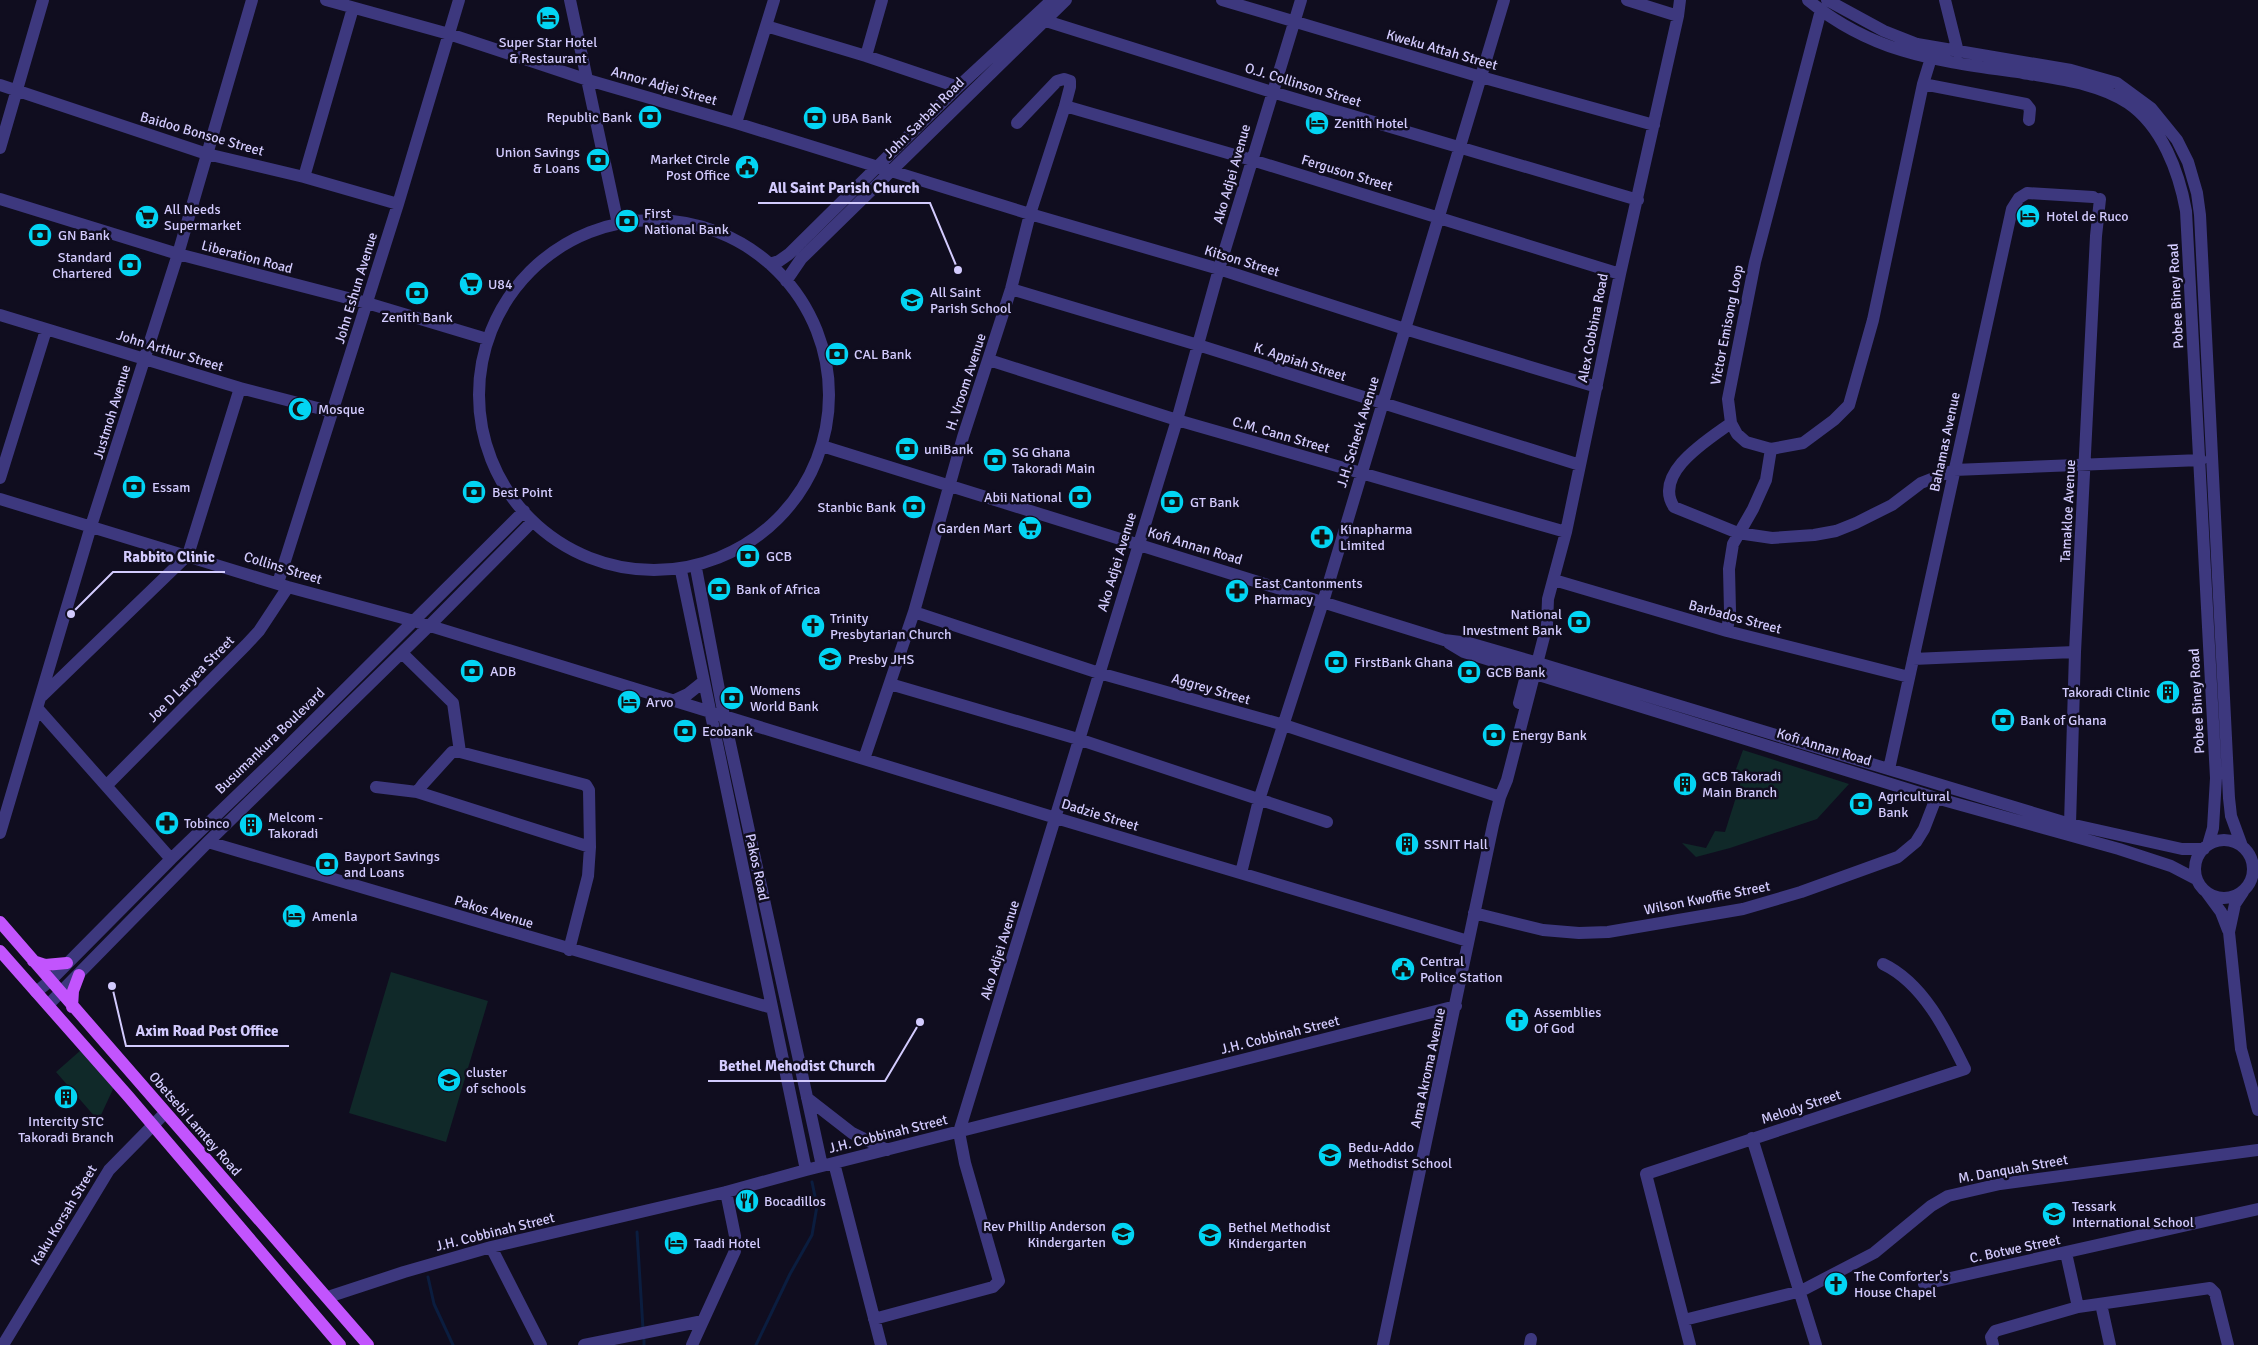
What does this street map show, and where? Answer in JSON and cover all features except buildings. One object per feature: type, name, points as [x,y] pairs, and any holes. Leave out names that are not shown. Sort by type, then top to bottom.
[{"type":"main road","name":"Obetsebi Lamtey Road","points":[[0,922],[368,1345]]},
{"type":"main road","points":[[0,950],[152,1124],[340,1345]]},
{"type":"main road","points":[[32,960],[45,965],[67,963]]},
{"type":"main road","points":[[72,1006],[73,991],[79,974]]},
{"type":"street","points":[[0,148],[43,0]]},
{"type":"street","name":"Justmoh Avenue","points":[[0,833],[91,526],[178,254],[252,0]]},
{"type":"street","name":"Annor Adjei Street","points":[[326,0],[448,34],[588,80],[878,166]]},
{"type":"street","points":[[368,0],[371,13]]},
{"type":"street","name":"John Eshun Avenue","points":[[283,585],[333,412],[398,204],[458,0]]},
{"type":"street","points":[[570,0],[618,224]]},
{"type":"street","points":[[736,123],[774,0]]},
{"type":"street","points":[[866,56],[882,0]]},
{"type":"street","name":"John Sarbah Road","points":[[770,264],[779,261],[789,254],[958,87],[1052,0]]},
{"type":"street","name":"John Sarbah Road","points":[[786,281],[801,259],[1066,0]]},
{"type":"street","name":"Kweku Attah Street","points":[[1222,0],[1481,77],[1654,125]]},
{"type":"street","name":"Ako Adjei Avenue","points":[[960,1132],[1056,818],[1078,739],[1177,420],[1219,270],[1301,0]]},
{"type":"street","name":"J.H. Scheck Avenue","points":[[1241,873],[1259,800],[1323,602],[1504,0]]},
{"type":"street","points":[[1627,0],[1678,16]]},
{"type":"street","name":"Alex Cobbina Road","points":[[1533,667],[1547,625],[1548,600],[1566,532],[1680,0]]},
{"type":"street","name":"Pobee Biney Road","points":[[1808,0],[1830,4],[1884,32],[1917,44],[2071,70],[2117,83],[2150,108],[2177,140],[2188,162],[2197,193],[2200,215],[2229,798],[2231,816],[2250,853]]},
{"type":"street","points":[[1945,0],[1958,52]]},
{"type":"street","name":"Pobee Biney Road","points":[[1830,4],[1837,23],[1882,45],[1931,58],[2069,80],[2113,94],[2129,104],[2152,127],[2164,145],[2182,191],[2186,211],[2216,796],[2213,828],[2206,847]]},
{"type":"street","name":"Victor Emisong Loop","points":[[1731,423],[1728,399],[1755,262],[1830,4]]},
{"type":"street","points":[[304,178],[353,8]]},
{"type":"street","name":"O.J. Collinson Street","points":[[1046,21],[1272,92],[1638,200]]},
{"type":"street","points":[[766,26],[866,56],[958,87]]},
{"type":"street","points":[[1931,58],[1923,84],[1873,320],[1849,405],[1834,420],[1803,443],[1770,449],[1746,442],[1737,434],[1731,423],[1687,455],[1676,471],[1671,486],[1670,500],[1674,507],[1738,533],[1772,538],[1814,535],[1836,531],[1892,504],[1930,478],[1954,470],[2200,460]]},
{"type":"street","name":"H. Vroom Avenue","points":[[864,759],[914,612],[951,487],[963,437],[1011,289],[1030,214],[1065,106],[1070,81],[1064,79],[1057,81],[1017,123]]},
{"type":"street","points":[[1923,84],[2026,104],[2030,109],[2029,120]]},
{"type":"street","name":"Baidoo Bonsoe Street","points":[[0,86],[206,154],[398,204]]},
{"type":"street","name":"Ferguson Street","points":[[1065,106],[1252,160],[1620,274]]},
{"type":"street","name":"Kitson Street","points":[[878,166],[1597,387]]},
{"type":"street","name":"Bahamas Avenue","points":[[1889,769],[2012,209],[2019,198],[2026,193],[2097,198]]},
{"type":"street","name":"Tamakloe Avenue","points":[[2070,824],[2075,652],[2086,464],[2097,198]]},
{"type":"street","name":"Liberation Road","points":[[0,199],[178,254],[367,303],[487,339]]},
{"type":"street","points":[[653,220],[688,224],[722,234],[753,250],[770,264],[786,281],[807,309],[824,351],[830,396],[822,446],[808,478],[785,511],[755,538],[696,568],[680,571],[652,571],[627,568],[576,552],[532,522],[501,483],[483,437],[478,388],[487,339],[507,299],[537,264],[575,239],[618,224],[653,220]]},
{"type":"street","name":"K. Appiah Street","points":[[1011,289],[1198,345],[1580,466]]},
{"type":"street","name":"John Arthur Street","points":[[0,315],[240,388],[333,412]]},
{"type":"street","points":[[0,478],[46,330]]},
{"type":"street","name":"C.M. Cann Street","points":[[989,360],[1177,420],[1566,532]]},
{"type":"street","points":[[171,859],[39,703],[188,554],[240,388]]},
{"type":"street","name":"Kofi Annan Road","points":[[822,446],[1444,640],[1469,642],[1533,667],[1936,798],[2171,866],[2196,879]]},
{"type":"street","points":[[1727,631],[1730,611],[1729,569],[1733,544],[1753,509],[1766,480],[1770,449]]},
{"type":"street","name":"Collins Street","points":[[0,499],[188,554],[283,585],[414,621]]},
{"type":"street","name":"Busumankura Boulevard","points":[[36,992],[50,981],[524,511]]},
{"type":"street","name":"Busumankura Boulevard","points":[[48,1006],[208,842],[402,653],[532,522]]},
{"type":"street","name":"Pakos Road","points":[[696,568],[724,716],[807,1098],[881,1345]]},
{"type":"street","name":"Pakos Road","points":[[680,571],[708,712],[806,1170]]},
{"type":"street","name":"Barbados Street","points":[[1554,580],[1727,631],[1910,677]]},
{"type":"street","name":"Joe D Laryea Street","points":[[107,785],[259,631],[283,585]]},
{"type":"street","name":"Aggrey Street","points":[[914,612],[1100,673],[1284,725],[1500,797]]},
{"type":"street","points":[[414,621],[724,716]]},
{"type":"street","points":[[1913,659],[2075,652]]},
{"type":"street","points":[[402,653],[453,703],[460,752]]},
{"type":"street","name":"Kofi Annan Road","points":[[1533,667],[1889,769],[2070,824],[2182,849],[2206,847]]},
{"type":"street","name":"Ama Akroma Avenue","points":[[1383,1345],[1500,797],[1500,778],[1533,667]]},
{"type":"street","points":[[675,700],[688,694],[703,682]]},
{"type":"street","points":[[890,684],[1078,739],[1327,822]]},
{"type":"street","name":"Dadzie Street","points":[[724,716],[1056,818],[1468,941]]},
{"type":"street","points":[[417,792],[448,754],[452,752],[460,752],[586,785],[588,790],[590,847],[588,876],[569,950]]},
{"type":"street","points":[[376,787],[417,792],[590,847]]},
{"type":"street","name":"Wilson Kwoffie Street","points":[[1474,912],[1543,930],[1579,933],[1608,932],[1743,908],[1801,892],[1898,857],[1916,842],[1924,829],[1936,798]]},
{"type":"street","points":[[2229,932],[2235,904],[2249,889],[2254,872],[2250,853],[2225,840],[2206,847],[2196,863],[2196,879],[2221,912],[2229,932],[2241,1049],[2258,1110]]},
{"type":"street","name":"Pakos Avenue","points":[[208,842],[569,950],[772,1008]]},
{"type":"street","points":[[2207,893],[2223,898],[2231,898],[2249,889]]},
{"type":"street","name":"Melody Street","points":[[1684,1320],[1646,1174],[1965,1069],[1937,1014],[1897,972],[1883,964]]},
{"type":"street","name":"J.H. Cobbinah Street","points":[[328,1297],[404,1272],[492,1247],[726,1192],[806,1170],[1456,1006]]},
{"type":"street","points":[[807,1098],[852,1133],[887,1150]]},
{"type":"street","name":"Kaku Korsah Street","points":[[3,1345],[109,1170],[152,1124],[165,1113]]},
{"type":"street","points":[[874,1319],[993,1287],[998,1281],[965,1163],[960,1132]]},
{"type":"street","points":[[1752,1138],[1801,1291],[1816,1345]]},
{"type":"street","name":"M. Danquah Street","points":[[1684,1320],[1801,1291],[1874,1253],[1932,1206],[1948,1196],[2000,1184],[2258,1150]]},
{"type":"street","points":[[692,1345],[735,1250],[735,1236],[726,1192]]},
{"type":"street","name":"C. Botwe Street","points":[[1924,1284],[2258,1209]]},
{"type":"street","points":[[492,1247],[542,1345]]},
{"type":"street","points":[[2066,1253],[2078,1307]]},
{"type":"street","points":[[1992,1345],[1991,1337],[1995,1331],[2078,1307],[2210,1288],[2215,1293],[2228,1345]]},
{"type":"street","points":[[2102,1304],[2110,1345]]},
{"type":"street","points":[[1684,1320],[1690,1345]]},
{"type":"street","points":[[584,1345],[703,1321]]},
{"type":"green space","points":[[1743,750],[1849,784],[1817,819],[1730,848],[1696,857],[1682,843],[1706,848],[1715,831],[1725,832],[1743,775],[1735,772]]},
{"type":"green space","points":[[391,972],[488,1001],[446,1142],[349,1113]]},
{"type":"green space","points":[[81,1050],[114,1087],[101,1115],[96,1118],[56,1072]]},
{"type":"waterway","points":[[756,1345],[790,1274],[812,1235],[817,1206],[812,1182]]},
{"type":"waterway","points":[[637,1232],[643,1329]]},
{"type":"waterway","points":[[428,1277],[434,1304],[453,1345]]},
{"type":"waterway","points":[[644,1340],[644,1345]]},
{"type":"place","name":"Super Star Hotel & Restaurant","points":[[548,18]]},
{"type":"place","name":"Republic Bank","points":[[650,117]]},
{"type":"place","name":"UBA Bank","points":[[815,118]]},
{"type":"place","name":"Zenith Hotel","points":[[1317,123]]},
{"type":"place","name":"Union Savings & Loans","points":[[598,160]]},
{"type":"place","name":"Market Circle Post Office","points":[[747,167]]},
{"type":"place","name":"Hotel de Ruco","points":[[2028,216]]},
{"type":"place","name":"All Needs Supermarket","points":[[147,217]]},
{"type":"place","name":"First National Bank","points":[[627,221]]},
{"type":"place","name":"GN Bank","points":[[40,235]]},
{"type":"place","name":"Standard Chartered","points":[[130,265]]},
{"type":"place","name":"All Saint Parish Church","points":[[958,270]]},
{"type":"place","name":"U84","points":[[471,284]]},
{"type":"place","name":"Zenith Bank","points":[[417,293]]},
{"type":"place","name":"All Saint Parish School","points":[[912,300]]},
{"type":"place","name":"CAL Bank","points":[[837,354]]},
{"type":"place","name":"Mosque","points":[[300,409]]},
{"type":"place","name":"uniBank","points":[[907,449]]},
{"type":"place","name":"SG Ghana Takoradi Main","points":[[995,460]]},
{"type":"place","name":"Essam","points":[[134,487]]},
{"type":"place","name":"Best Point","points":[[474,492]]},
{"type":"place","name":"Abii National","points":[[1080,497]]},
{"type":"place","name":"GT Bank","points":[[1172,502]]},
{"type":"place","name":"Stanbic Bank","points":[[914,507]]},
{"type":"place","name":"Garden Mart","points":[[1030,528]]},
{"type":"place","name":"Kinapharma Limited","points":[[1322,537]]},
{"type":"place","name":"GCB","points":[[748,556]]},
{"type":"place","name":"Bank of Africa","points":[[719,589]]},
{"type":"place","name":"East Cantonments Pharmacy","points":[[1237,591]]},
{"type":"place","name":"Rabbito Clinic","points":[[71,614]]},
{"type":"place","name":"National Investment Bank","points":[[1579,622]]},
{"type":"place","name":"Trinity Presbytarian Church","points":[[813,626]]},
{"type":"place","name":"Presby JHS","points":[[830,659]]},
{"type":"place","name":"FirstBank Ghana","points":[[1336,662]]},
{"type":"place","name":"ADB","points":[[472,671]]},
{"type":"place","name":"GCB Bank","points":[[1469,672]]},
{"type":"place","name":"Takoradi Clinic","points":[[2168,692]]},
{"type":"place","name":"Womens World Bank","points":[[732,698]]},
{"type":"place","name":"Arvo","points":[[629,702]]},
{"type":"place","name":"Bank of Ghana","points":[[2003,720]]},
{"type":"place","name":"Ecobank","points":[[685,731]]},
{"type":"place","name":"Energy Bank","points":[[1494,735]]},
{"type":"place","name":"GCB Takoradi Main Branch","points":[[1685,784]]},
{"type":"place","name":"Agricultural Bank","points":[[1861,804]]},
{"type":"place","name":"Tobinco","points":[[167,823]]},
{"type":"place","name":"Melcom - Takoradi","points":[[251,825]]},
{"type":"place","name":"SSNIT Hall","points":[[1407,844]]},
{"type":"place","name":"Bayport Savings and Loans","points":[[327,864]]},
{"type":"place","name":"Amenla","points":[[294,916]]},
{"type":"place","name":"Central Police Station","points":[[1403,969]]},
{"type":"place","name":"Axim Road Post Office","points":[[112,986]]},
{"type":"place","name":"Assemblies Of God","points":[[1517,1020]]},
{"type":"place","name":"Bethel Mehodist Church","points":[[920,1022]]},
{"type":"place","name":"cluster of schools","points":[[449,1080]]},
{"type":"place","name":"Intercity STC Takoradi Branch","points":[[66,1097]]},
{"type":"place","name":"Bedu-Addo Methodist School","points":[[1330,1155]]},
{"type":"place","name":"Bocadillos","points":[[747,1201]]},
{"type":"place","name":"Tessark International School","points":[[2054,1214]]},
{"type":"place","name":"Rev Phillip Anderson Kindergarten","points":[[1123,1234]]},
{"type":"place","name":"Bethel Methodist Kindergarten","points":[[1210,1235]]},
{"type":"place","name":"Taadi Hotel","points":[[676,1243]]},
{"type":"place","name":"The Comforter's House Chapel","points":[[1836,1284]]}]
